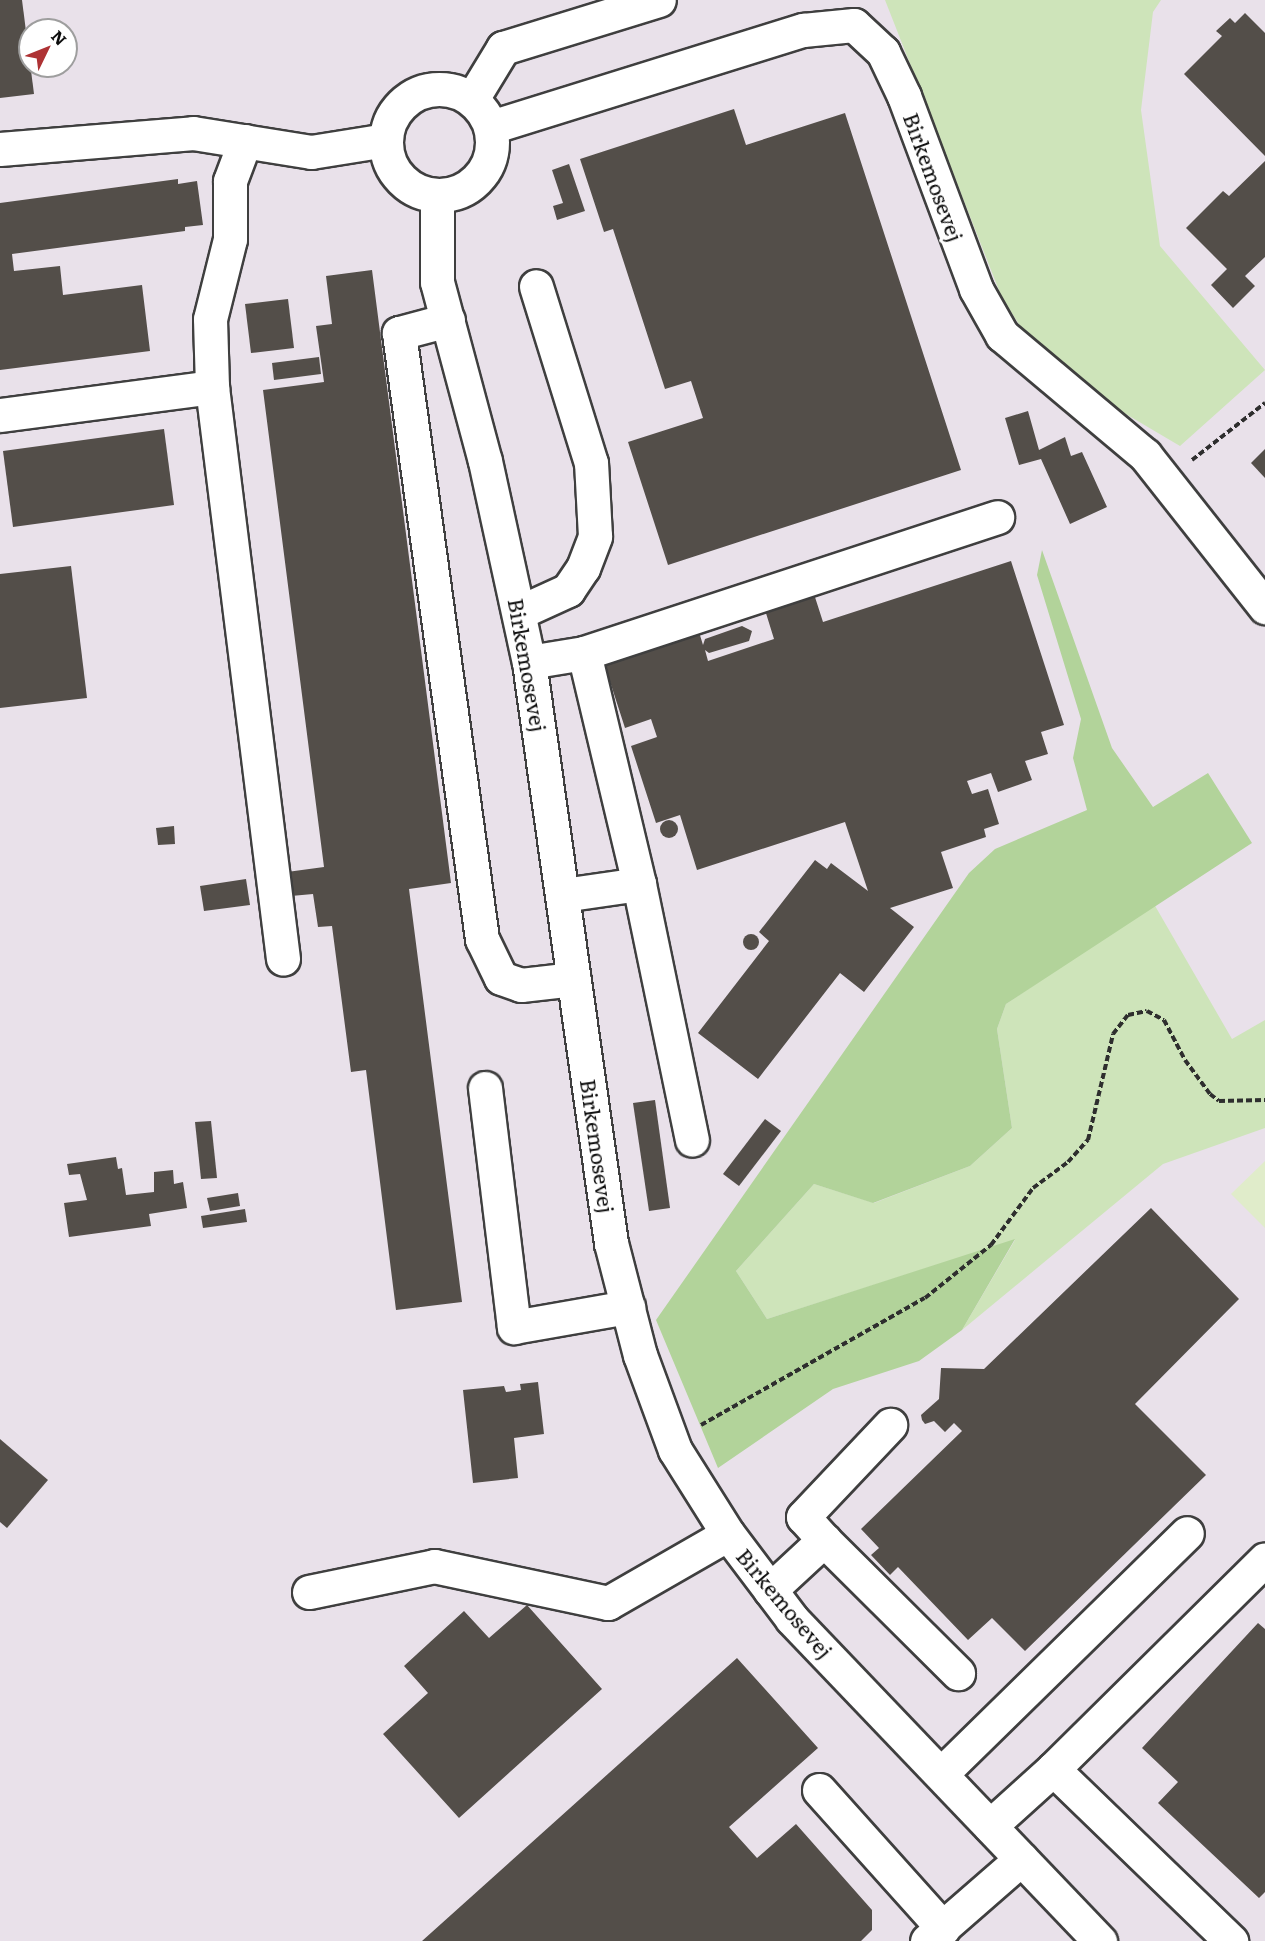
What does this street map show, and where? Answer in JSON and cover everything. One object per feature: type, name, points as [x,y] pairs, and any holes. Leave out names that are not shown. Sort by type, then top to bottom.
[{"type":"street","points":[[472,99],[502,48],[659,0]]},
{"type":"street","name":"Birkemosevej","points":[[491,127],[803,30],[854,25],[883,52],[904,96],[976,290],[1002,335],[1145,455],[1265,607]]},
{"type":"street","points":[[424,90],[457,91],[472,99],[491,127],[493,143],[482,175],[454,193],[437,195],[406,184],[387,157],[386,140],[397,109],[424,90]]},
{"type":"street","points":[[0,149],[193,133],[310,152],[386,140]]},
{"type":"street","points":[[246,141],[230,181],[231,239],[210,318],[212,387],[283,959]]},
{"type":"street","name":"Birkemosevej","points":[[437,195],[437,282],[485,461],[529,662],[611,1243],[640,1355],[671,1442],[728,1534],[792,1619],[990,1826],[1093,1939]]},
{"type":"street","points":[[519,612],[568,590],[583,568],[595,536],[591,463],[536,286]]},
{"type":"street","points":[[448,320],[399,333],[482,939],[501,978],[521,985],[574,979]]},
{"type":"street","points":[[0,415],[212,387]]},
{"type":"street","points":[[529,662],[584,653],[998,517]]},
{"type":"street","points":[[584,653],[639,885],[692,1140]]},
{"type":"street","points":[[563,895],[639,885]]},
{"type":"street","points":[[485,1088],[514,1327],[628,1307]]},
{"type":"street","points":[[890,1425],[803,1517],[958,1673]]},
{"type":"street","points":[[941,1774],[1187,1533]]},
{"type":"street","points":[[309,1592],[434,1566],[608,1602],[728,1534]]},
{"type":"street","points":[[770,1590],[824,1540]]},
{"type":"street","points":[[990,1826],[1053,1769],[1265,1559]]},
{"type":"street","points":[[1053,1769],[1230,1941]]},
{"type":"street","points":[[819,1790],[935,1934],[1021,1859]]},
{"type":"path","points":[[1166,481],[1265,403]]},
{"type":"path","points":[[671,1442],[926,1298],[991,1245],[1033,1188],[1068,1162],[1088,1140],[1113,1034],[1128,1015],[1147,1011],[1164,1020],[1185,1060],[1219,1101],[1265,1100]]},
{"type":"shaded area","points":[[0,0],[1265,0],[1265,1941],[0,1941]]},
{"type":"green space","points":[[885,0],[1161,0],[1153,12],[1141,110],[1160,246],[1265,370],[1180,446],[1119,410],[1035,349],[1002,298]]},
{"type":"green space","points":[[1042,550],[1112,748],[1153,807],[1208,773],[1252,843],[1006,1004],[997,1029],[1012,1128],[970,1166],[873,1203],[814,1184],[736,1271],[767,1319],[1015,1239],[962,1330],[919,1361],[833,1389],[718,1468],[656,1320],[969,873],[995,849],[1087,810],[1073,758],[1081,719],[1037,575]]},
{"type":"green space","points":[[1154,904],[1232,1039],[1265,1020],[1265,1128],[1163,1164],[962,1330],[1015,1240],[767,1319],[736,1271],[814,1184],[874,1203],[970,1166],[1012,1128],[997,1029],[1006,1004]]},
{"type":"green space","points":[[1265,1161],[1265,1228],[1231,1194]]},
{"type":"building","points":[[0,0],[22,0],[24,18],[18,18],[18,78],[32,78],[34,94],[0,98]]},
{"type":"building","points":[[1245,13],[1265,33],[1265,156],[1184,74],[1222,36],[1216,31],[1230,18],[1235,23]]},
{"type":"building","points":[[734,109],[746,145],[845,113],[961,470],[668,565],[628,442],[703,418],[691,381],[665,389],[613,229],[604,232],[580,159]]},
{"type":"building","points":[[1265,161],[1265,257],[1245,276],[1255,286],[1233,308],[1211,285],[1227,269],[1186,228],[1223,191],[1229,196]]},
{"type":"building","points":[[569,164],[585,211],[557,220],[553,206],[563,203],[552,170]]},
{"type":"building","points":[[178,179],[178,184],[197,181],[203,225],[185,227],[185,231],[12,254],[14,271],[60,266],[63,295],[142,285],[150,351],[0,370],[0,203]]},
{"type":"building","points":[[372,270],[451,883],[409,889],[462,1302],[396,1310],[366,1070],[351,1072],[332,926],[318,927],[313,894],[291,896],[287,872],[324,867],[263,390],[324,382],[316,326],[332,324],[326,276]]},
{"type":"building","points":[[288,299],[294,348],[251,353],[245,304]]},
{"type":"building","points":[[319,357],[321,374],[274,380],[272,363]]},
{"type":"building","points":[[1028,411],[1039,450],[1065,437],[1071,456],[1082,452],[1107,507],[1070,524],[1041,459],[1019,465],[1005,418]]},
{"type":"building","points":[[164,429],[174,505],[13,527],[3,451]]},
{"type":"building","points":[[1265,449],[1265,478],[1251,463]]},
{"type":"building","points":[[1011,561],[1064,725],[1041,732],[1048,754],[1025,761],[1032,780],[998,792],[991,773],[967,781],[972,794],[988,789],[999,824],[984,829],[986,837],[941,852],[953,888],[890,908],[914,927],[864,992],[840,973],[758,1079],[698,1033],[769,941],[759,932],[815,860],[827,869],[831,863],[868,891],[845,822],[697,870],[680,815],[656,823],[631,746],[657,737],[651,719],[625,728],[604,663],[699,632],[703,645],[705,639],[742,626],[752,631],[749,641],[709,653],[705,650],[708,661],[774,639],[765,610],[814,594],[823,622]]},
{"type":"building","points":[[71,566],[87,698],[0,708],[0,574]]},
{"type":"building","points":[[669,820],[675,823],[678,829],[675,835],[669,838],[663,835],[660,829],[663,823]]},
{"type":"building","points":[[174,826],[175,844],[158,845],[156,828]]},
{"type":"building","points":[[246,879],[250,905],[204,911],[200,886]]},
{"type":"building","points":[[751,934],[759,942],[751,950],[743,942]]},
{"type":"building","points":[[655,1100],[670,1208],[649,1211],[633,1103]]},
{"type":"building","points":[[765,1119],[781,1131],[739,1186],[723,1174]]},
{"type":"building","points":[[211,1121],[217,1178],[201,1179],[195,1122]]},
{"type":"building","points":[[116,1157],[118,1169],[122,1168],[126,1195],[154,1192],[154,1172],[173,1170],[174,1184],[183,1182],[187,1208],[149,1214],[151,1226],[69,1237],[64,1203],[87,1200],[80,1174],[69,1175],[67,1164]]},
{"type":"building","points":[[238,1193],[240,1206],[210,1211],[207,1198]]},
{"type":"building","points":[[1151,1208],[1239,1299],[1135,1404],[1206,1475],[1025,1651],[992,1618],[968,1640],[898,1567],[890,1575],[871,1555],[879,1548],[861,1529],[962,1431],[954,1423],[945,1432],[934,1421],[925,1424],[922,1420],[921,1415],[939,1399],[941,1368],[984,1369]]},
{"type":"building","points":[[245,1209],[247,1222],[203,1228],[201,1216]]},
{"type":"building","points":[[538,1382],[544,1434],[514,1438],[518,1478],[473,1483],[463,1390],[504,1386],[506,1392],[521,1390],[520,1384]]},
{"type":"building","points":[[0,1439],[48,1480],[7,1528],[0,1522]]},
{"type":"building","points":[[527,1605],[602,1689],[459,1818],[383,1734],[428,1693],[404,1666],[464,1611],[489,1638]]},
{"type":"building","points":[[1258,1623],[1265,1629],[1265,1892],[1259,1898],[1158,1803],[1178,1782],[1142,1748]]},
{"type":"building","points":[[737,1658],[818,1748],[729,1827],[757,1858],[796,1824],[872,1910],[872,1930],[861,1941],[422,1941]]}]
